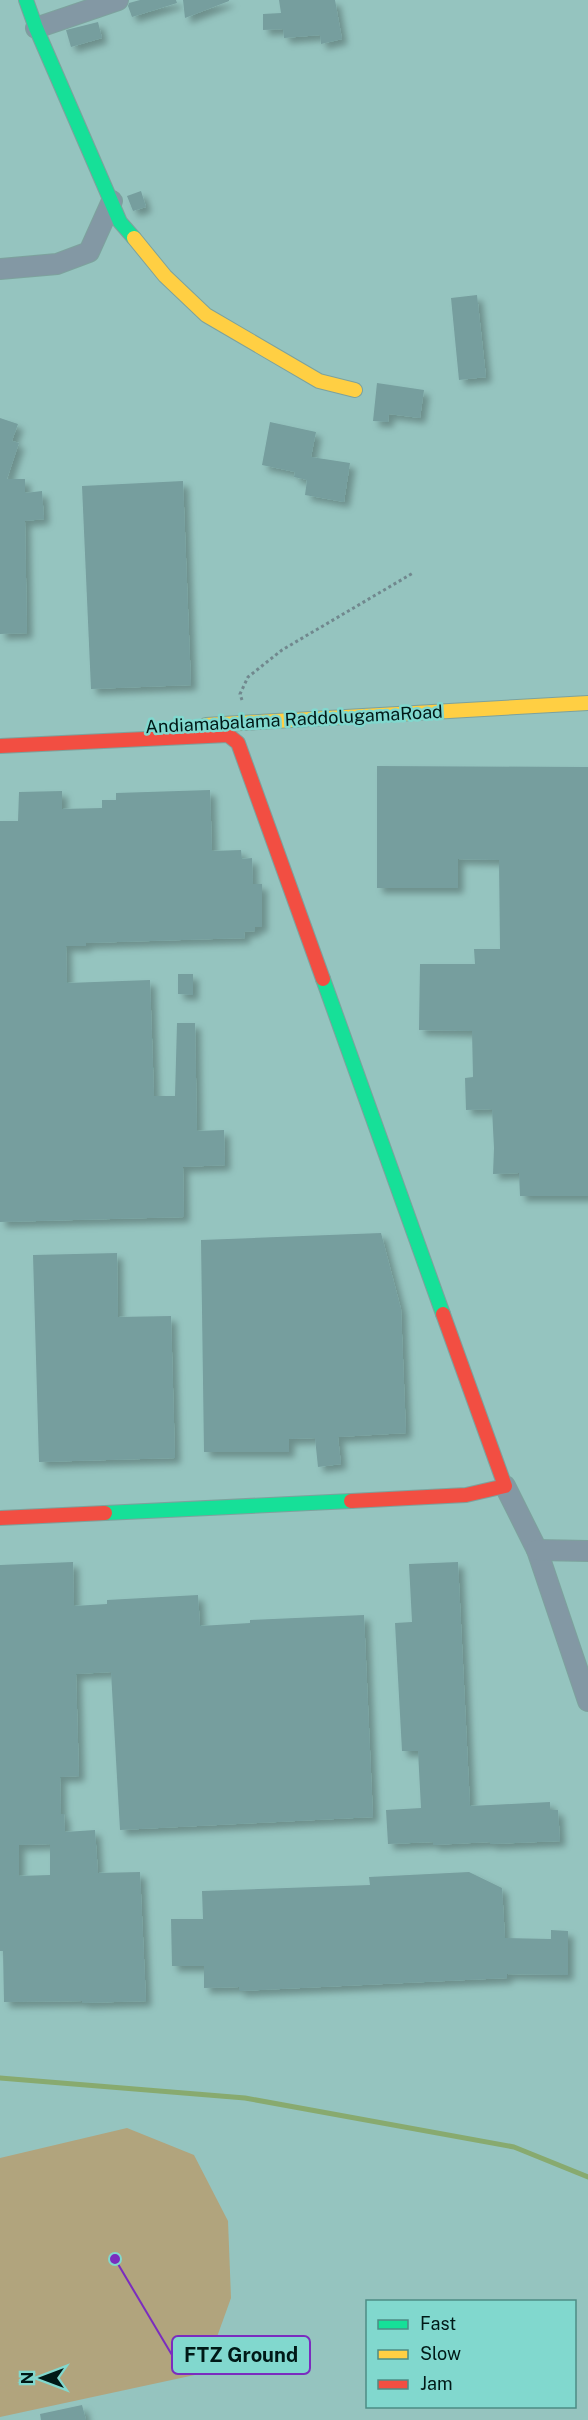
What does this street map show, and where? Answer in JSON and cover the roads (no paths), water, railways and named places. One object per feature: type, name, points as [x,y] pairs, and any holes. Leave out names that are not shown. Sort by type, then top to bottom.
[{"type":"street","points":[[26,0],[120,222],[165,276],[206,315],[319,381],[355,390]]},
{"type":"street","points":[[36,28],[118,0]]},
{"type":"street","points":[[0,269],[57,264],[89,252],[112,201]]},
{"type":"street","name":"Andiamabalama RaddolugamaRoad","points":[[0,733],[250,723],[588,703]]},
{"type":"street","points":[[0,746],[228,735],[238,743],[505,1486],[537,1550],[588,1701]]},
{"type":"street","points":[[0,1518],[466,1495],[505,1486]]},
{"type":"street","points":[[537,1550],[588,1551]]},
{"type":"waterway","points":[[0,2078],[245,2098],[514,2147],[588,2177]]},
{"type":"place","name":"FTZ Ground","points":[[115,2259]]}]
